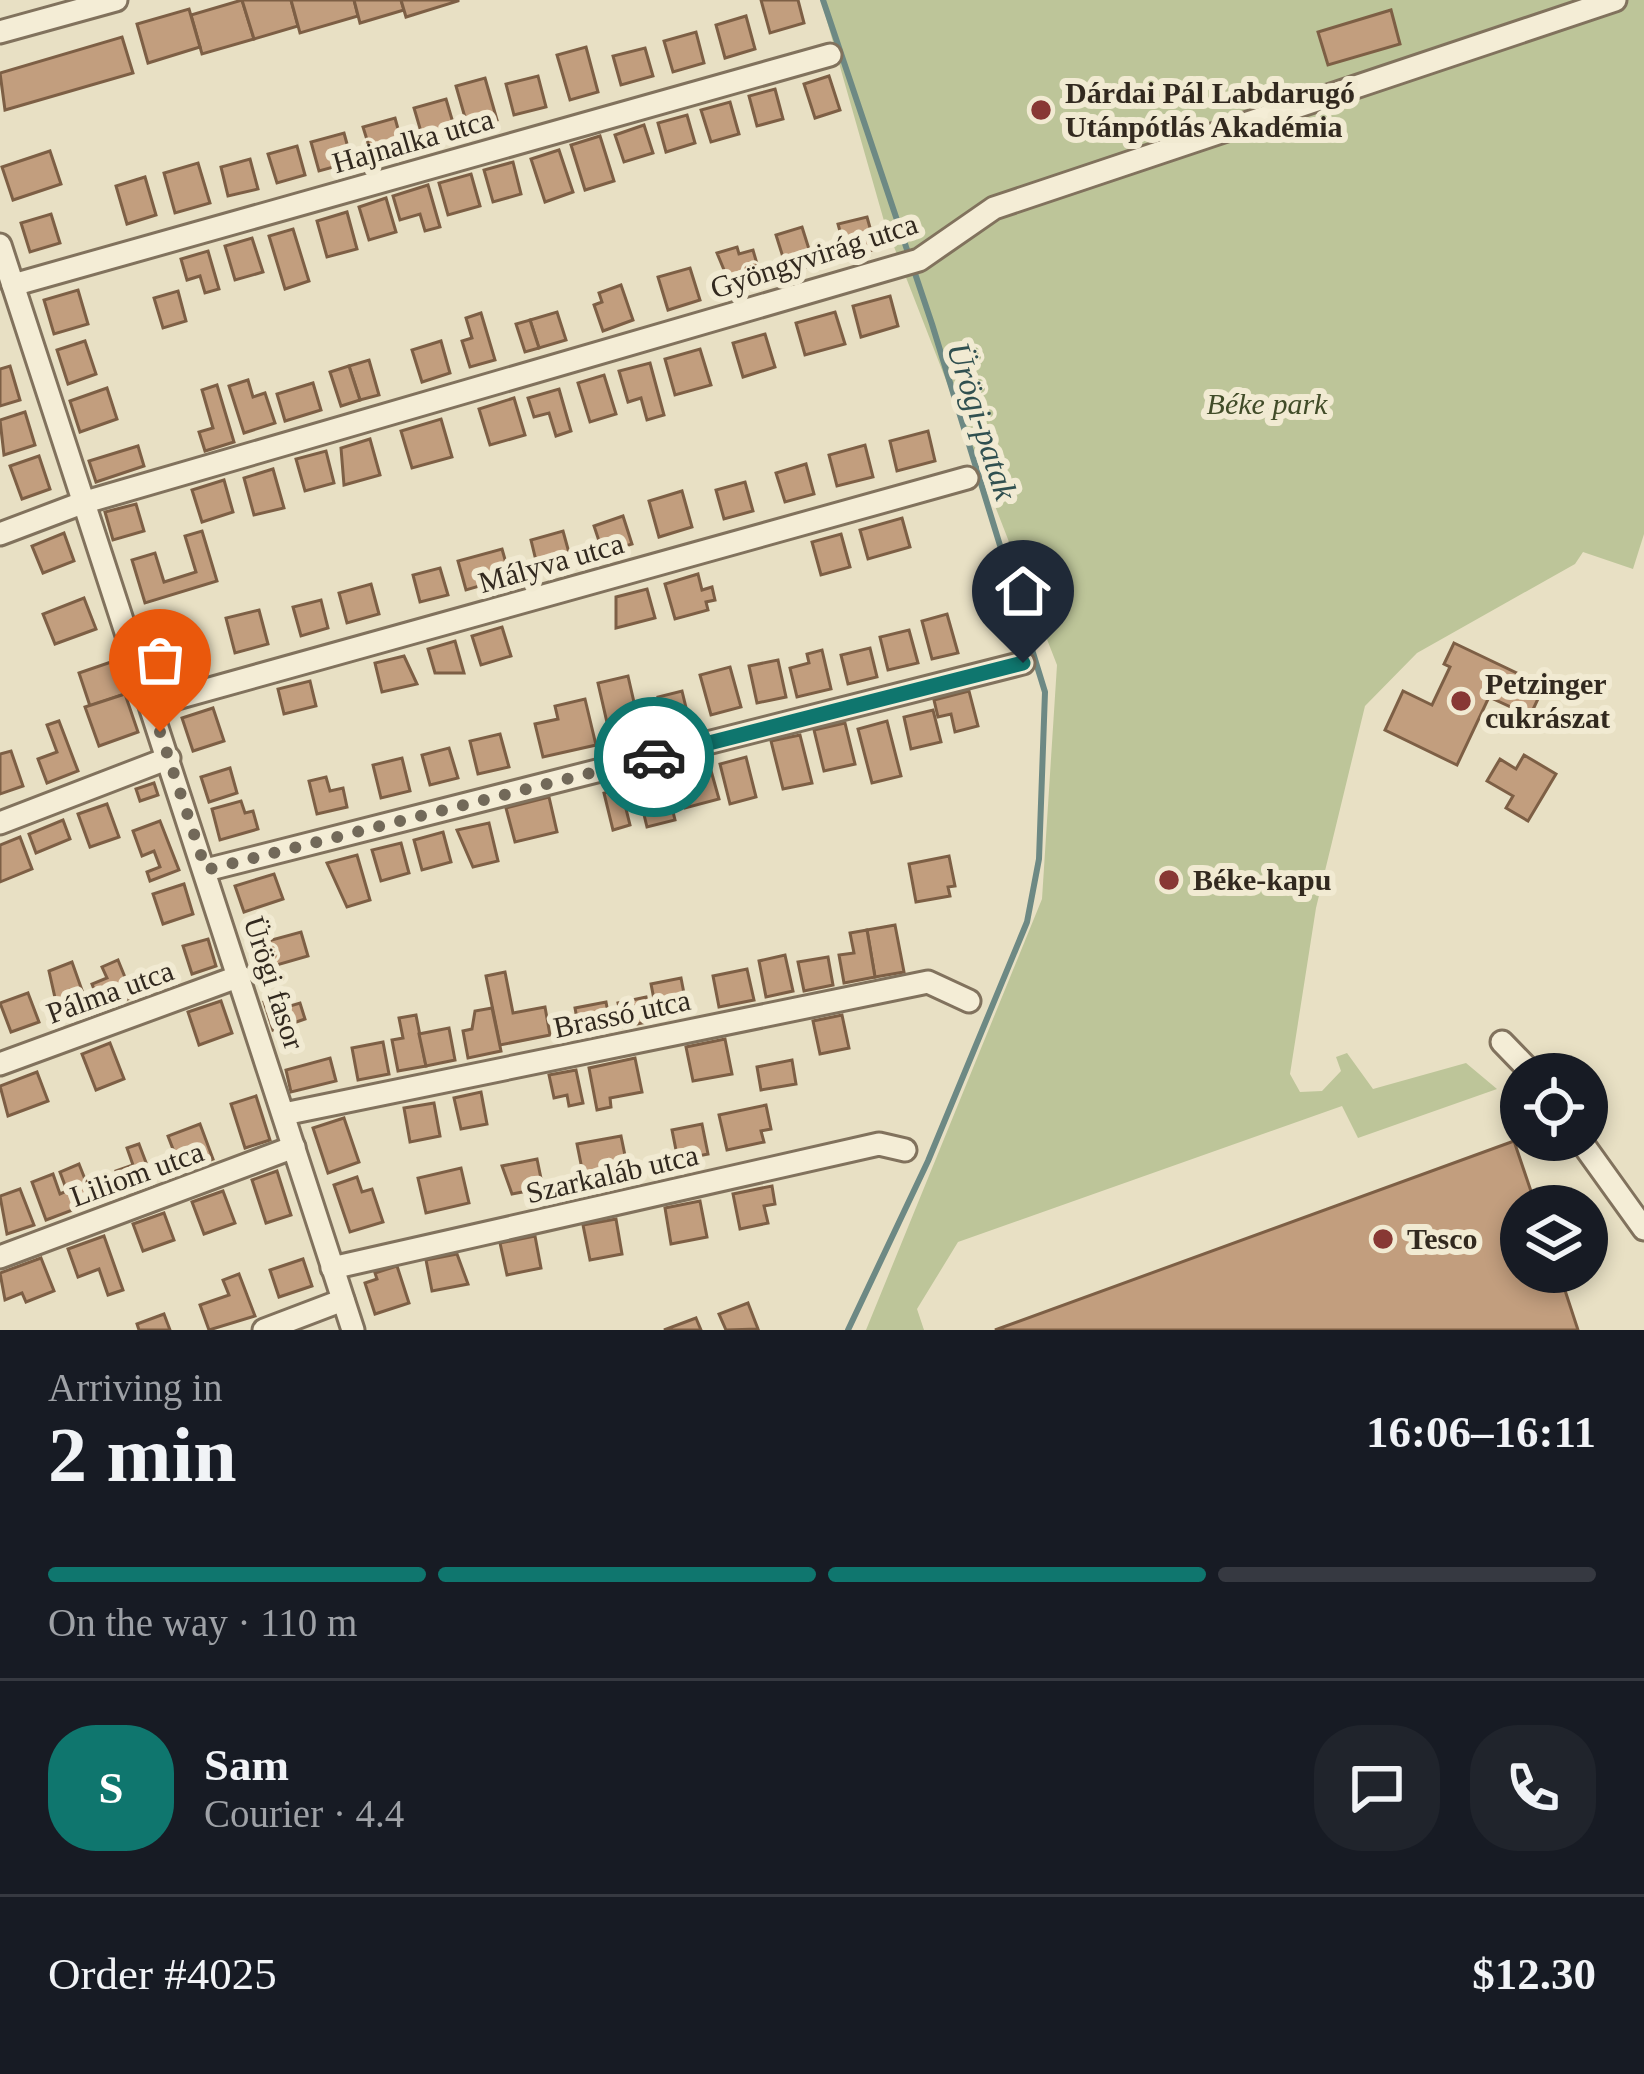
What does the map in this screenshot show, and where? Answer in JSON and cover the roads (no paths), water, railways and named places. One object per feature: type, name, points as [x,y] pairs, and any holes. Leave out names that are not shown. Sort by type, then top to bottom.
[{"type":"street","points":[[0,32],[116,0]]},
{"type":"street","name":"Gyöngyvirág utca","points":[[0,534],[82,503],[927,257],[994,208],[1615,0]]},
{"type":"street","name":"Hajnalka utca","points":[[13,285],[830,56]]},
{"type":"street","name":"Ürögi fasor","points":[[0,245],[353,1330]]},
{"type":"street","name":"Mályva utca","points":[[152,705],[967,478]]},
{"type":"street","points":[[206,870],[1023,663]]},
{"type":"street","points":[[0,823],[169,758]]},
{"type":"street","name":"Pálma utca","points":[[0,1064],[240,976]]},
{"type":"street","name":"Brassó utca","points":[[284,1114],[928,982],[969,1000]]},
{"type":"street","points":[[1502,1042],[1513,1053]]},
{"type":"street","name":"Szarkaláb utca","points":[[332,1268],[879,1144],[905,1150]]},
{"type":"street","name":"Liliom utca","points":[[0,1257],[294,1147]]},
{"type":"street","points":[[1595,1161],[1644,1228]]},
{"type":"street","points":[[264,1330],[343,1300]]},
{"type":"waterway","name":"Ürögi-patak","points":[[823,0],[932,324],[1045,692],[1039,859],[1027,922],[928,1161],[848,1330]]},
{"type":"place","name":"Dárdai Pál Labdarugó Utánpótlás Akadémia","points":[[1041,110]]},
{"type":"place","name":"Petzinger cukrászat","points":[[1461,701]]},
{"type":"place","name":"Béke-kapu","points":[[1169,880]]},
{"type":"place","name":"Tesco","points":[[1383,1239]]},
{"type":"park label","name":"Béke park","points":[[1267,404]]}]
